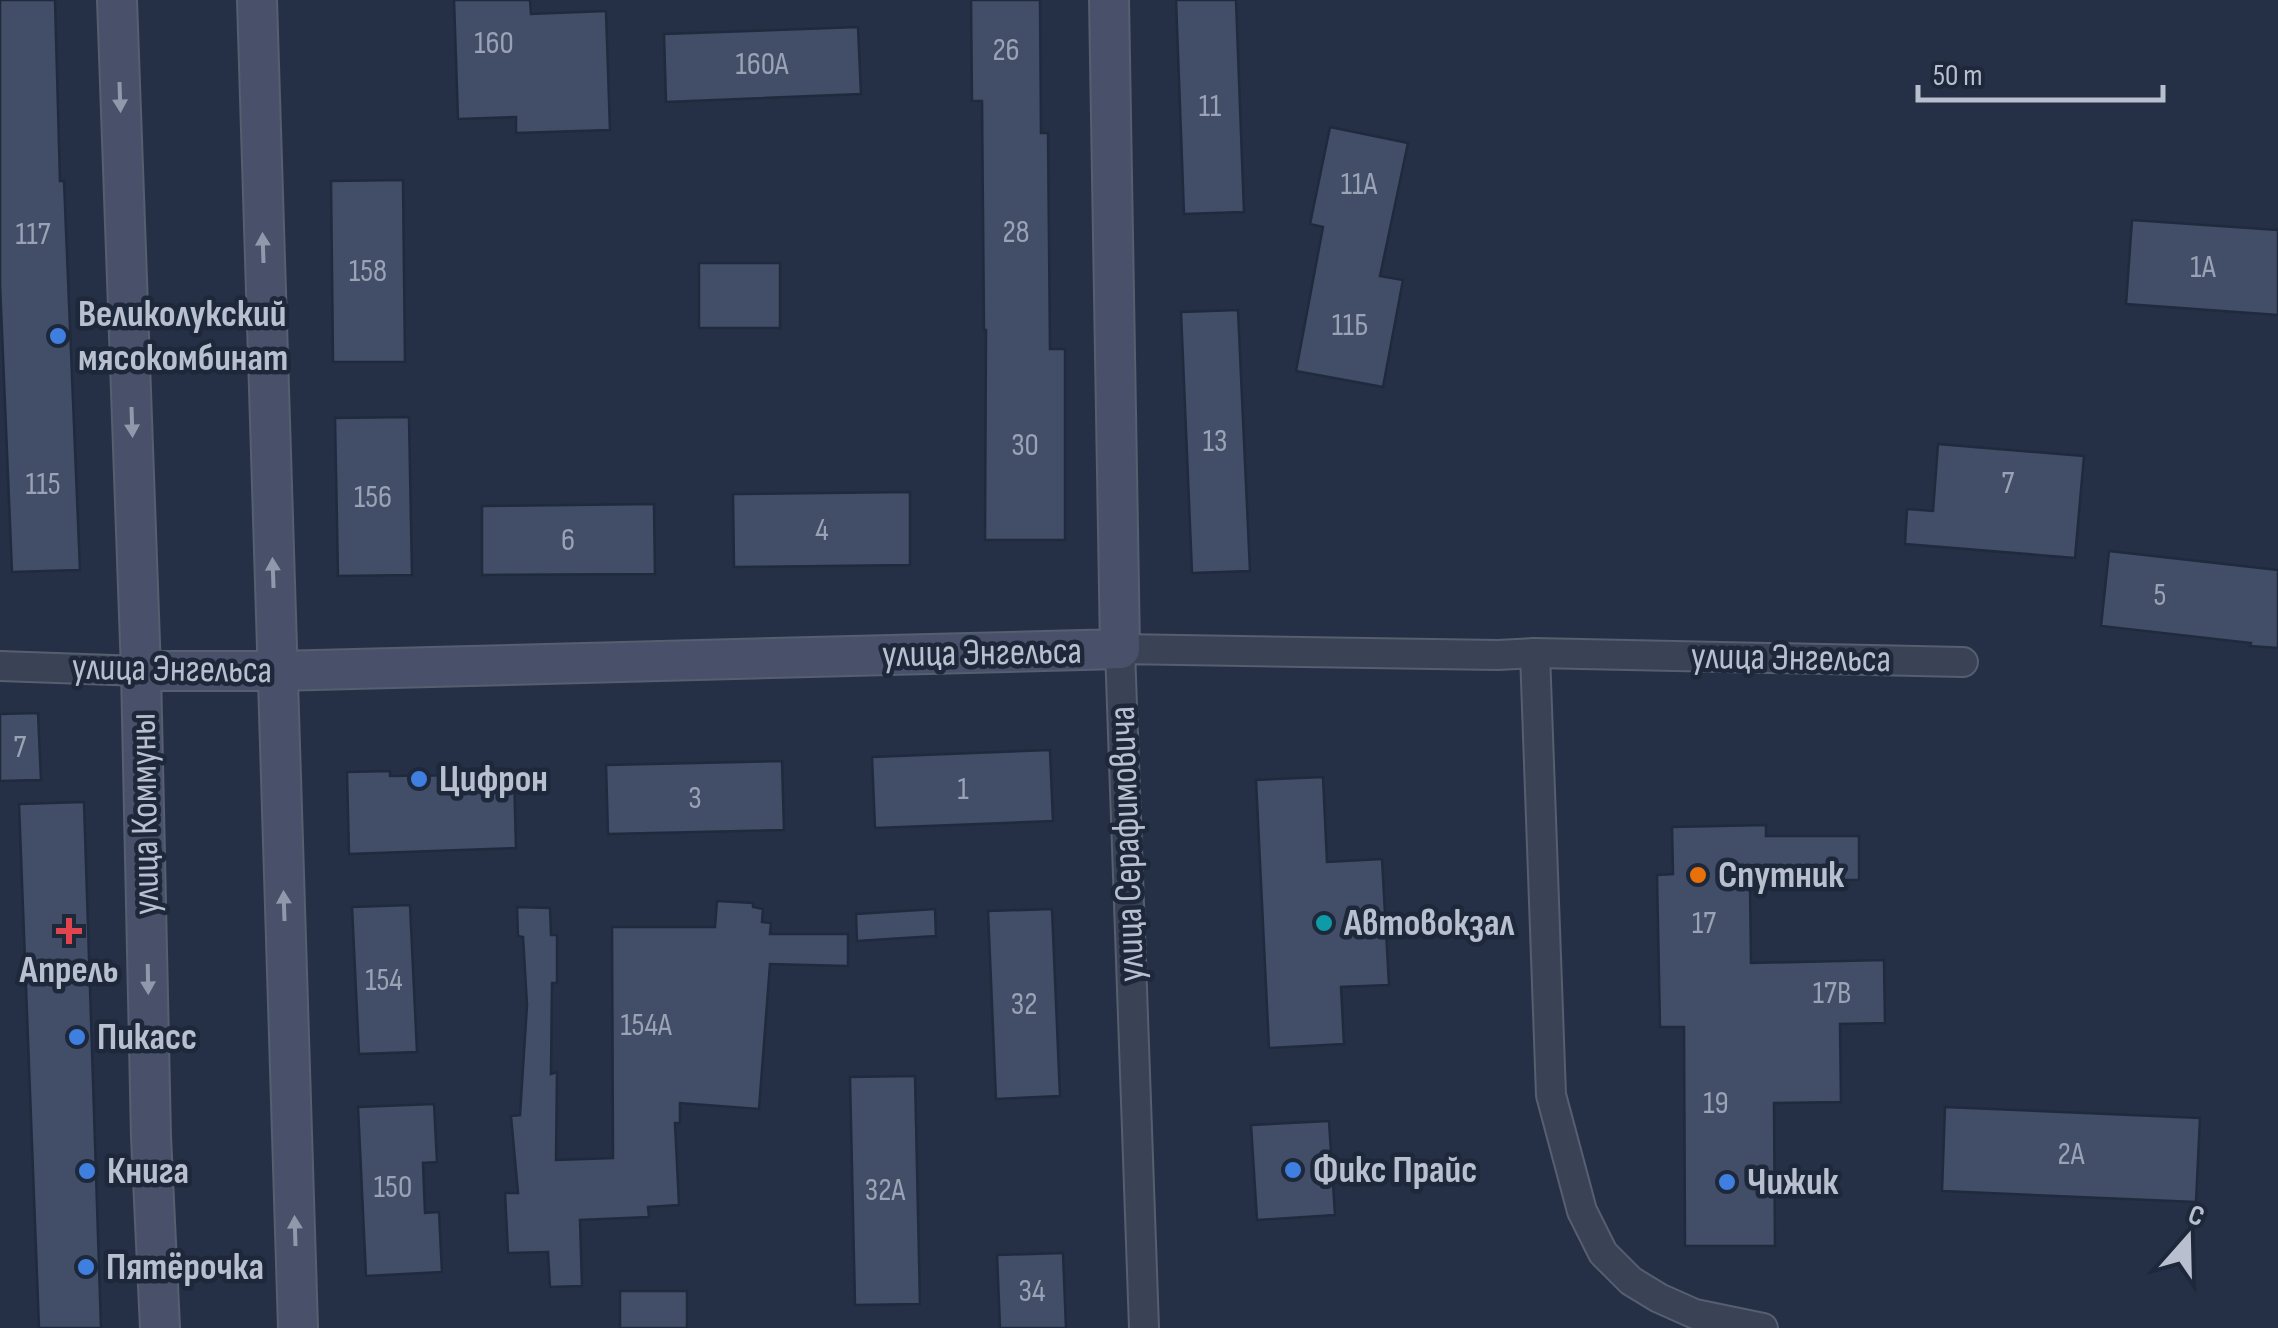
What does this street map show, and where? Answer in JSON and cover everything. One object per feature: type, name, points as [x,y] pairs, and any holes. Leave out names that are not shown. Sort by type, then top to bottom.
[{"type":"street","name":"улица Коммуны","points":[[116,0],[160,1328]]},
{"type":"street","points":[[257,0],[298,1328]]},
{"type":"street","name":"улица Серафимовича","points":[[1109,0],[1120,649],[1144,1328]]},
{"type":"street","name":"улица Энгельса","points":[[0,666],[276,671],[1120,649],[1963,662]]},
{"type":"street","points":[[1535,653],[1551,1095],[1582,1211],[1603,1253],[1631,1281],[1696,1314],[1763,1328]]},
{"type":"building","points":[[0,0],[55,0],[80,570],[12,572],[0,284]]},
{"type":"building","points":[[454,0],[530,0],[531,14],[606,11],[610,130],[516,133],[516,117],[458,119]]},
{"type":"building","points":[[971,0],[1040,0],[1041,133],[1048,133],[1050,349],[1065,349],[1065,540],[985,540],[982,101],[972,101]]},
{"type":"building","points":[[1176,0],[1236,0],[1244,212],[1184,214]]},
{"type":"building","points":[[858,27],[861,94],[666,102],[664,34]]},
{"type":"building","points":[[1330,127],[1408,143],[1380,276],[1403,280],[1383,387],[1296,371],[1323,227],[1310,224]]},
{"type":"building","points":[[403,180],[405,362],[333,362],[331,181]]},
{"type":"building","points":[[2132,220],[2278,230],[2278,315],[2126,304]]},
{"type":"building","points":[[699,263],[780,263],[780,328],[699,328]]},
{"type":"building","points":[[1238,310],[1250,571],[1192,573],[1181,312]]},
{"type":"building","points":[[409,417],[412,575],[338,576],[335,418]]},
{"type":"building","points":[[1938,444],[2084,456],[2075,558],[1905,544],[1907,509],[1933,511]]},
{"type":"building","points":[[910,492],[910,565],[734,567],[733,494]]},
{"type":"building","points":[[654,504],[655,574],[482,575],[482,506]]},
{"type":"building","points":[[2109,551],[2278,570],[2278,648],[2101,626]]},
{"type":"building","points":[[38,713],[41,780],[0,781],[0,714]]},
{"type":"building","points":[[1050,750],[1053,821],[875,828],[872,757]]},
{"type":"building","points":[[782,761],[784,830],[608,834],[606,765]]},
{"type":"building","points":[[498,768],[498,774],[514,774],[516,848],[349,854],[347,772],[470,775],[470,769]]},
{"type":"building","name":"Автовокзал","points":[[1323,777],[1327,862],[1382,859],[1389,985],[1341,987],[1344,1044],[1269,1048],[1256,780]]},
{"type":"building","points":[[84,802],[101,1328],[39,1328],[19,804]]},
{"type":"building","points":[[1766,825],[1766,836],[1859,836],[1859,880],[1767,880],[1750,884],[1751,963],[1884,960],[1885,1023],[1840,1024],[1841,1102],[1774,1103],[1775,1246],[1685,1246],[1684,1027],[1660,1027],[1657,875],[1673,874],[1672,827]]},
{"type":"building","points":[[717,901],[753,903],[753,907],[763,909],[762,922],[771,923],[770,934],[848,934],[848,966],[770,964],[759,1109],[680,1103],[680,1123],[675,1123],[679,1205],[648,1207],[649,1217],[580,1220],[582,1286],[550,1287],[548,1252],[508,1253],[505,1193],[518,1193],[511,1116],[520,1115],[527,1005],[517,907],[550,908],[551,935],[557,935],[551,1074],[557,1072],[556,1160],[613,1158],[612,927],[715,927]]},
{"type":"building","points":[[410,905],[417,1052],[359,1054],[352,907]]},
{"type":"building","points":[[935,909],[936,936],[857,941],[856,914]]},
{"type":"building","points":[[1052,909],[1060,1096],[996,1099],[988,911]]},
{"type":"building","points":[[915,1076],[920,1304],[855,1305],[850,1077]]},
{"type":"building","points":[[434,1104],[437,1162],[423,1163],[425,1213],[439,1212],[442,1272],[366,1276],[358,1107]]},
{"type":"building","points":[[1945,1107],[2200,1118],[2196,1202],[1942,1191]]},
{"type":"building","name":"Фикс Прайс","points":[[1329,1121],[1335,1215],[1257,1220],[1251,1125]]},
{"type":"building","points":[[1063,1253],[1066,1328],[1000,1328],[997,1255]]},
{"type":"building","points":[[620,1291],[687,1291],[687,1328],[620,1328]]},
{"type":"place","name":"Великолукский мясокомбинат","points":[[58,336]]},
{"type":"place","name":"Цифрон","points":[[419,779]]},
{"type":"place","name":"Спутник","points":[[1698,875]]},
{"type":"place","name":"Автовокзал","points":[[1324,923]]},
{"type":"place","name":"Апрель","points":[[69,931]]},
{"type":"place","name":"Пикасс","points":[[77,1037]]},
{"type":"place","name":"Фикс Прайс","points":[[1293,1170]]},
{"type":"place","name":"Книга","points":[[87,1171]]},
{"type":"place","name":"Чижик","points":[[1727,1182]]},
{"type":"place","name":"Пятёрочка","points":[[86,1267]]}]
